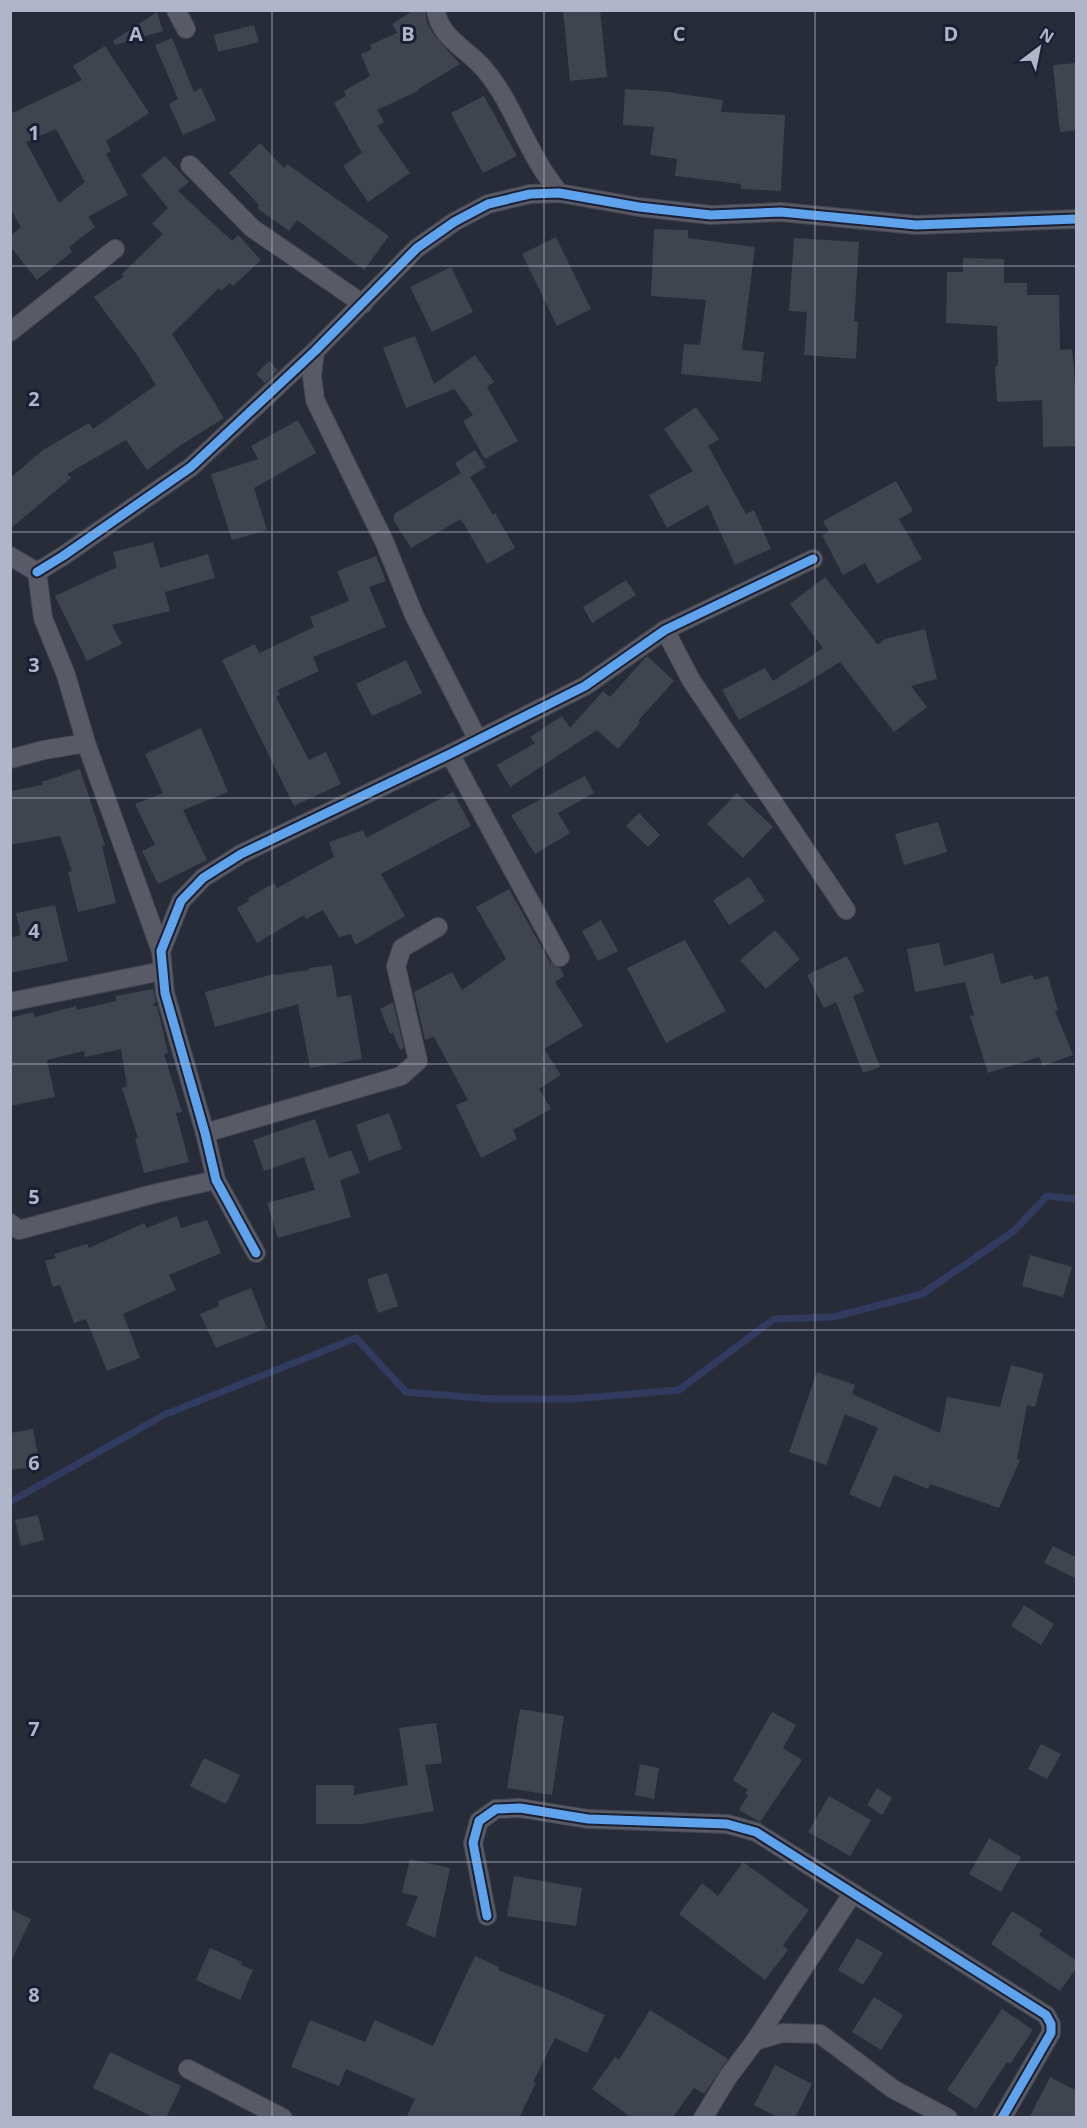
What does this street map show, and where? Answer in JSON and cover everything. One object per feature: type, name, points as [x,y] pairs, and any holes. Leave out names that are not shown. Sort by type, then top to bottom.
[{"type":"street","points":[[176,10],[186,29]]},
{"type":"street","points":[[436,10],[437,19],[452,40],[485,69],[515,117],[537,161],[559,193]]},
{"type":"street","points":[[190,165],[252,228],[363,304]]},
{"type":"street","points":[[37,572],[191,467],[315,351],[417,248],[454,222],[488,204],[530,194],[559,193],[639,207],[711,215],[781,212],[916,225],[1077,219]]},
{"type":"street","points":[[10,332],[115,249]]},
{"type":"street","points":[[315,351],[312,376],[315,400],[384,541],[414,615],[478,740]]},
{"type":"street","points":[[10,556],[37,572]]},
{"type":"street","points":[[161,951],[181,901],[203,878],[241,854],[450,754],[585,686],[665,630],[813,559]]},
{"type":"street","points":[[37,572],[43,618],[66,675],[86,743],[161,951],[165,993],[216,1180],[256,1253]]},
{"type":"street","points":[[665,630],[691,680],[846,909]]},
{"type":"street","points":[[10,759],[44,750],[86,743]]},
{"type":"street","points":[[450,754],[560,957]]},
{"type":"street","points":[[205,1133],[401,1076],[418,1061],[396,966],[402,948],[438,927]]},
{"type":"street","points":[[10,1002],[162,971]]},
{"type":"street","points":[[10,1223],[19,1230],[157,1192],[216,1180]]},
{"type":"street","points":[[487,1916],[473,1843],[479,1821],[496,1809],[520,1808],[588,1819],[727,1824],[756,1832],[1046,2015],[1051,2024],[1051,2033],[1002,2118]]},
{"type":"street","points":[[703,2118],[728,2077],[755,2041],[853,1893]]},
{"type":"street","points":[[755,2041],[782,2033],[820,2034],[893,2089],[948,2118]]},
{"type":"street","points":[[188,2069],[284,2118]]},
{"type":"building","points":[[414,10],[425,10],[427,23],[434,35],[460,64],[418,91],[377,110],[384,122],[377,126],[410,173],[368,202],[343,166],[362,153],[334,103],[346,96],[344,91],[370,76],[361,54],[372,49],[370,45],[397,33],[392,24]]},
{"type":"building","points":[[563,10],[600,10],[607,77],[570,81]]},
{"type":"building","points":[[157,12],[163,31],[115,45],[113,41]]},
{"type":"building","points":[[254,25],[259,42],[218,52],[214,35]]},
{"type":"building","points":[[172,38],[194,92],[201,88],[216,120],[183,135],[169,104],[178,99],[155,45]]},
{"type":"building","points":[[105,46],[149,113],[106,141],[111,151],[106,154],[128,195],[88,217],[95,227],[69,247],[72,252],[37,280],[10,246],[10,236],[21,227],[10,208],[10,114],[82,80],[73,66]],"holes":[[[56,129],[85,182],[59,203],[26,142]]]},
{"type":"building","points":[[1077,63],[1077,130],[1060,132],[1053,65]]},
{"type":"building","points":[[625,89],[660,91],[723,100],[721,112],[785,115],[781,191],[741,189],[741,184],[675,176],[677,159],[650,155],[654,127],[623,125]]},
{"type":"building","points":[[484,96],[517,156],[483,173],[451,113]]},
{"type":"building","points":[[260,143],[284,168],[287,164],[389,236],[364,270],[297,220],[289,231],[257,208],[259,205],[229,173]]},
{"type":"building","points":[[165,156],[189,182],[178,191],[232,241],[238,235],[261,260],[233,286],[230,283],[221,291],[219,288],[172,334],[224,418],[147,470],[126,440],[67,474],[71,478],[10,529],[10,478],[43,450],[89,423],[93,429],[156,385],[94,297],[124,276],[122,274],[163,234],[152,224],[168,208],[141,175]]},
{"type":"building","points":[[654,229],[688,230],[688,238],[755,247],[742,350],[764,352],[761,382],[681,374],[684,344],[700,345],[706,300],[651,296]]},
{"type":"building","points":[[556,237],[591,309],[557,326],[522,254]]},
{"type":"building","points":[[794,238],[859,242],[854,321],[858,322],[856,359],[804,355],[807,312],[789,311]]},
{"type":"building","points":[[963,258],[1004,259],[1004,283],[1027,283],[1027,295],[1059,295],[1060,350],[1072,349],[1077,404],[1077,446],[1043,447],[1042,400],[997,402],[995,366],[998,366],[997,326],[946,323],[947,272],[963,272]]},
{"type":"building","points":[[451,267],[473,312],[432,332],[410,287]]},
{"type":"building","points":[[415,336],[434,384],[475,355],[494,382],[487,387],[518,441],[485,459],[463,421],[473,415],[454,389],[406,408],[383,348]]},
{"type":"building","points":[[269,361],[278,370],[265,383],[256,374]]},
{"type":"building","points":[[696,407],[719,439],[708,446],[746,514],[754,510],[771,549],[735,565],[708,505],[667,528],[649,495],[693,471],[664,429]]},
{"type":"building","points":[[298,420],[316,453],[254,488],[267,530],[232,540],[211,474],[258,459],[251,446]]},
{"type":"building","points":[[475,450],[486,467],[470,477],[493,515],[495,513],[515,548],[487,564],[461,519],[411,548],[394,521],[394,514],[461,473],[455,463]]},
{"type":"building","points":[[896,481],[913,511],[899,519],[922,559],[877,584],[865,563],[843,575],[822,535],[829,532],[823,521]]},
{"type":"building","points":[[153,542],[160,568],[208,554],[215,578],[165,592],[170,611],[112,625],[122,644],[87,661],[55,596],[117,567],[113,552]]},
{"type":"building","points":[[376,556],[386,581],[369,587],[386,627],[313,657],[319,671],[278,690],[280,695],[276,697],[309,760],[326,752],[341,784],[294,806],[222,660],[255,644],[259,653],[314,627],[310,617],[349,601],[337,571]]},
{"type":"building","points":[[825,577],[878,645],[885,639],[925,629],[937,679],[911,686],[927,707],[894,732],[840,662],[739,720],[722,690],[765,668],[773,681],[823,648],[790,604]]},
{"type":"building","points":[[626,580],[636,595],[592,623],[583,607]]},
{"type":"building","points":[[647,656],[674,681],[638,721],[640,723],[618,749],[597,730],[510,787],[497,765],[535,743],[530,737],[562,716],[570,728],[603,691],[610,697]]},
{"type":"building","points":[[406,660],[422,693],[372,716],[356,684]]},
{"type":"building","points":[[201,728],[228,792],[183,810],[207,860],[158,884],[142,851],[155,845],[135,804],[163,793],[145,754]]},
{"type":"building","points":[[80,769],[105,845],[102,846],[116,903],[78,912],[68,872],[72,871],[60,836],[10,845],[10,791],[43,785],[42,782]]},
{"type":"building","points":[[585,776],[594,793],[558,813],[570,833],[535,854],[511,815]]},
{"type":"building","points":[[453,792],[471,826],[381,874],[405,916],[355,945],[351,934],[339,937],[323,910],[306,919],[304,915],[257,943],[237,908],[249,901],[248,898],[274,883],[277,888],[334,857],[329,842],[363,830],[366,838]]},
{"type":"building","points":[[737,793],[773,827],[743,858],[707,824]]},
{"type":"building","points":[[639,813],[660,835],[648,847],[626,826]]},
{"type":"building","points":[[938,822],[947,852],[904,865],[895,834]]},
{"type":"building","points":[[749,877],[765,901],[729,925],[713,900]]},
{"type":"building","points":[[509,889],[550,962],[560,968],[564,976],[555,982],[583,1026],[544,1049],[561,1075],[539,1089],[551,1109],[513,1130],[517,1139],[481,1158],[456,1105],[468,1100],[434,1037],[425,1040],[414,992],[452,972],[462,990],[506,959],[476,907]]},
{"type":"building","points":[[55,905],[68,961],[10,973],[10,938],[21,935],[16,913]]},
{"type":"building","points":[[601,920],[618,951],[598,961],[582,931]]},
{"type":"building","points":[[775,930],[800,959],[766,989],[740,960]]},
{"type":"building","points":[[685,940],[726,1011],[666,1043],[627,968]]},
{"type":"building","points":[[939,943],[944,966],[993,953],[1001,984],[1032,975],[1034,980],[1048,976],[1058,1010],[1055,1011],[1073,1055],[1043,1066],[1039,1057],[988,1073],[970,1016],[974,1015],[965,982],[915,992],[907,949]]},
{"type":"building","points":[[847,956],[864,991],[853,996],[880,1067],[863,1073],[836,1002],[824,1008],[807,975]]},
{"type":"building","points":[[332,965],[337,997],[351,995],[362,1059],[310,1068],[298,1004],[215,1027],[205,992],[274,974]]},
{"type":"building","points":[[153,989],[156,1002],[153,1004],[157,1006],[168,1053],[164,1054],[182,1112],[176,1113],[189,1162],[144,1173],[135,1138],[138,1138],[122,1088],[127,1086],[121,1049],[85,1057],[84,1051],[47,1060],[55,1097],[10,1106],[10,1018],[33,1012],[35,1017],[76,1006],[77,1010],[116,1001],[116,996]]},
{"type":"building","points":[[393,1002],[404,1048],[400,1050],[393,1033],[390,1034],[380,1009]]},
{"type":"building","points":[[389,1113],[402,1149],[369,1161],[356,1125]]},
{"type":"building","points":[[315,1119],[329,1158],[351,1150],[360,1173],[340,1180],[351,1217],[278,1238],[267,1203],[315,1190],[304,1157],[264,1171],[253,1140]]},
{"type":"building","points":[[177,1216],[181,1228],[207,1220],[221,1253],[169,1275],[176,1290],[123,1314],[140,1358],[107,1371],[86,1319],[74,1323],[60,1285],[53,1287],[45,1261],[56,1258],[54,1254],[87,1244],[89,1248],[144,1223],[147,1228]]},
{"type":"building","points":[[1030,1255],[1072,1267],[1063,1297],[1022,1286]]},
{"type":"building","points":[[387,1273],[398,1306],[378,1313],[367,1279]]},
{"type":"building","points":[[251,1288],[267,1328],[216,1348],[200,1314],[219,1306],[218,1301]]},
{"type":"building","points":[[1011,1365],[1044,1374],[1035,1407],[1027,1405],[1017,1459],[1020,1460],[999,1508],[930,1484],[928,1489],[894,1475],[880,1508],[849,1494],[878,1428],[845,1414],[826,1465],[789,1452],[817,1372],[855,1385],[852,1394],[940,1433],[947,1397],[1000,1407]]},
{"type":"building","points":[[33,1429],[40,1466],[10,1470],[10,1433]]},
{"type":"building","points":[[38,1515],[44,1540],[21,1546],[15,1520]]},
{"type":"building","points":[[1053,1546],[1077,1558],[1077,1579],[1044,1563]]},
{"type":"building","points":[[1024,1605],[1054,1624],[1041,1645],[1011,1626]]},
{"type":"building","points":[[520,1709],[564,1716],[552,1795],[507,1788]]},
{"type":"building","points":[[772,1712],[796,1725],[783,1748],[802,1760],[760,1822],[739,1810],[748,1795],[745,1793],[748,1790],[733,1780]]},
{"type":"building","points":[[436,1723],[442,1763],[425,1765],[434,1811],[362,1824],[316,1824],[316,1785],[354,1785],[354,1795],[408,1785],[399,1728]]},
{"type":"building","points":[[1041,1744],[1061,1754],[1047,1779],[1028,1769]]},
{"type":"building","points":[[204,1758],[240,1775],[226,1804],[190,1786]]},
{"type":"building","points":[[640,1764],[659,1768],[654,1799],[635,1795]]},
{"type":"building","points":[[877,1788],[892,1798],[882,1815],[867,1805]]},
{"type":"building","points":[[829,1796],[871,1820],[850,1856],[808,1832]]},
{"type":"building","points":[[989,1838],[1021,1857],[1001,1892],[969,1874]]},
{"type":"building","points":[[410,1859],[450,1868],[435,1938],[406,1925],[418,1896],[402,1893]]},
{"type":"building","points":[[743,1862],[809,1910],[783,1945],[788,1950],[765,1980],[679,1914],[702,1883],[718,1896]]},
{"type":"building","points":[[514,1876],[582,1888],[576,1926],[507,1916]]},
{"type":"building","points":[[10,1909],[31,1919],[10,1963]]},
{"type":"building","points":[[1012,1911],[1042,1930],[1039,1935],[1077,1961],[1077,1967],[1060,1991],[991,1944]]},
{"type":"building","points":[[857,1938],[883,1953],[863,1985],[838,1970]]},
{"type":"building","points":[[210,1948],[242,1962],[241,1965],[253,1970],[240,2000],[196,1980]]},
{"type":"building","points":[[475,1956],[499,1967],[498,1970],[605,2015],[587,2053],[555,2038],[533,2082],[536,2083],[519,2118],[406,2118],[415,2099],[346,2069],[339,2086],[291,2067],[310,2020],[365,2042],[375,2020],[433,2046]]},
{"type":"building","points":[[874,1997],[903,2015],[881,2050],[852,2032]]},
{"type":"building","points":[[1002,2009],[1033,2030],[1010,2064],[1007,2062],[976,2109],[947,2090]]},
{"type":"building","points":[[650,2010],[728,2059],[704,2094],[694,2088],[672,2118],[632,2118],[592,2089],[615,2057],[619,2060]]},
{"type":"building","points":[[110,2052],[181,2086],[166,2118],[155,2118],[93,2088]]},
{"type":"building","points":[[775,2065],[812,2084],[795,2118],[779,2118],[754,2105]]},
{"type":"building","points":[[1050,2077],[1077,2091],[1077,2118],[1029,2118]]},
{"type":"waterway","points":[[10,1502],[164,1415],[356,1338],[406,1392],[491,1399],[572,1399],[679,1390],[774,1319],[833,1317],[922,1294],[1014,1231],[1047,1196],[1076,1199]]},
{"type":"cycle path","points":[[37,572],[191,467],[315,351],[417,248],[454,222],[488,204],[530,194],[559,193],[639,207],[711,215],[781,212],[916,225],[1076,219]]},
{"type":"cycle path","points":[[256,1253],[216,1180],[165,993],[161,951],[181,901],[203,878],[241,854],[450,754],[585,686],[665,630],[813,559]]},
{"type":"cycle path","points":[[487,1916],[473,1843],[479,1821],[496,1809],[520,1808],[588,1819],[727,1824],[756,1832],[1046,2015],[1051,2024],[1051,2033],[1002,2118]]}]
